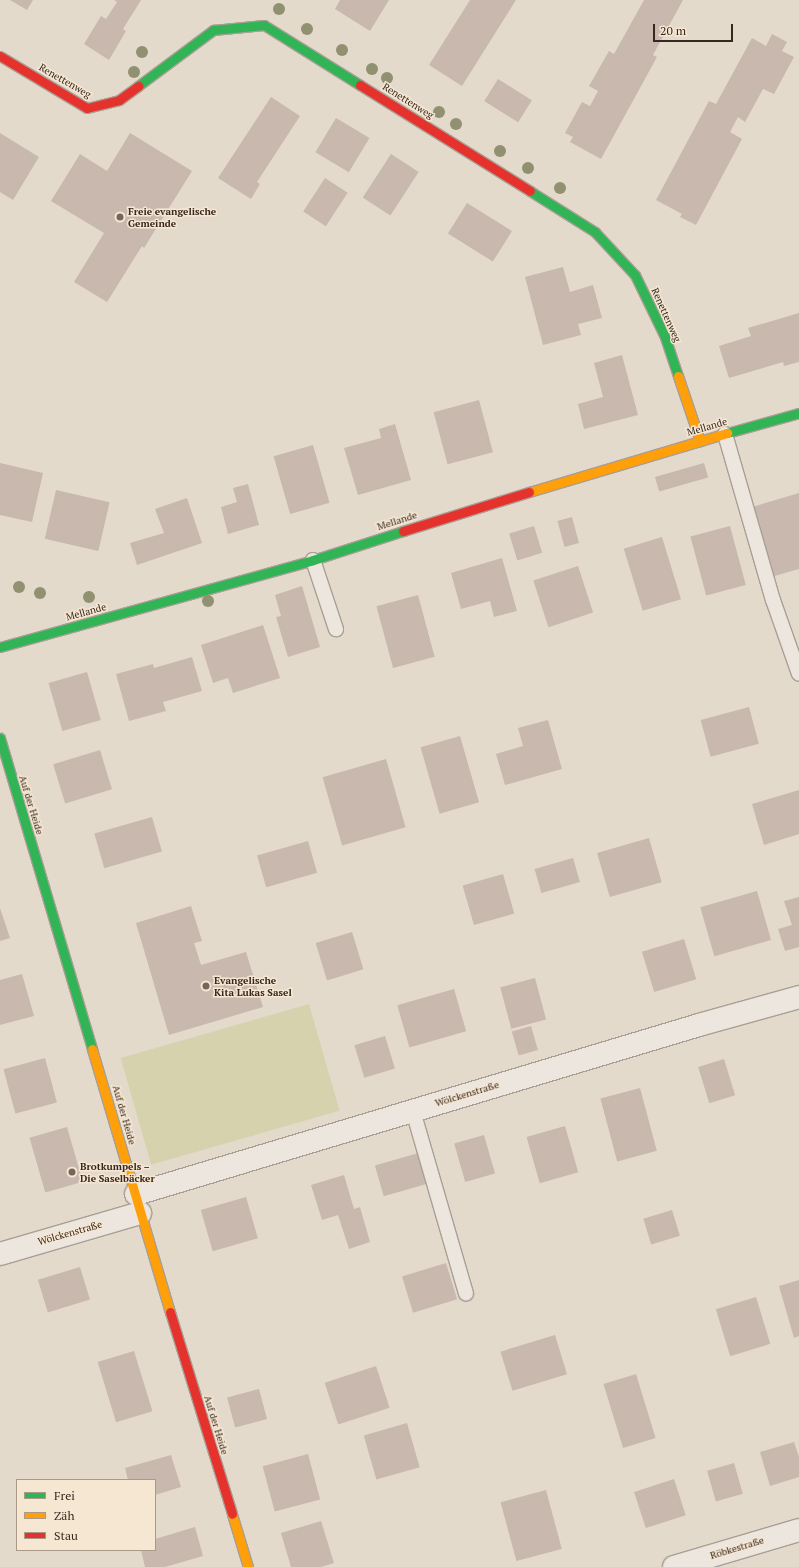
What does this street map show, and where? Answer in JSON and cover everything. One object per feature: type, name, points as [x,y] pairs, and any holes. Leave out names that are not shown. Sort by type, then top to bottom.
[{"type":"street","name":"Renettenweg","points":[[0,56],[87,108],[119,100],[213,30],[264,25],[595,232],[635,274],[665,337],[700,441]]},
{"type":"street","name":"Mellande","points":[[0,647],[313,560],[428,522],[799,413]]},
{"type":"street","name":"Auf der Heide","points":[[0,738],[138,1204],[248,1567]]},
{"type":"street","name":"Wölckenstraße","points":[[0,1254],[138,1204],[414,1111],[699,1025],[799,997]]},
{"type":"street","name":"Röbkestraße","points":[[674,1567],[799,1530]]},
{"type":"lane","points":[[725,434],[772,600],[799,674]]},
{"type":"lane","points":[[313,560],[336,629]]},
{"type":"lane","points":[[414,1111],[466,1293]]},
{"type":"shaded area","points":[[309,1004],[340,1111],[151,1165],[121,1058]]},
{"type":"building","points":[[10,0],[33,0],[27,10]]},
{"type":"building","points":[[114,0],[141,0],[123,29],[126,31],[109,60],[84,44],[101,16],[106,19],[117,2]]},
{"type":"building","points":[[340,0],[389,0],[370,31],[335,9]]},
{"type":"building","points":[[470,0],[516,0],[462,86],[429,65]]},
{"type":"building","points":[[644,0],[683,0],[653,55],[657,57],[601,159],[570,142],[573,137],[565,133],[582,102],[590,106],[598,91],[589,86],[609,51],[614,54]]},
{"type":"building","points":[[772,34],[787,42],[782,51],[794,57],[774,94],[763,89],[745,122],[738,117],[730,132],[742,139],[696,225],[680,217],[682,214],[656,200],[709,101],[716,104],[752,38],[766,46]]},
{"type":"building","points":[[498,79],[532,100],[518,122],[484,101]]},
{"type":"building","points":[[271,97],[300,116],[257,182],[260,184],[251,199],[218,178]]},
{"type":"building","points":[[336,118],[369,138],[349,172],[315,152]]},
{"type":"building","points":[[0,133],[39,157],[13,200],[0,192]]},
{"type":"building","name":"Freie evangelische Gemeinde","points":[[130,133],[192,171],[144,248],[142,246],[107,302],[74,282],[104,233],[51,201],[80,154],[107,171]]},
{"type":"building","points":[[391,154],[419,172],[390,216],[363,198]]},
{"type":"building","points":[[325,178],[348,193],[326,226],[303,212]]},
{"type":"building","points":[[467,203],[512,231],[493,262],[448,234]]},
{"type":"building","points":[[563,267],[570,292],[593,285],[602,318],[578,324],[581,335],[543,345],[525,277]]},
{"type":"building","points":[[799,313],[799,362],[784,366],[783,362],[729,378],[719,346],[751,336],[748,328]]},
{"type":"building","points":[[622,355],[638,415],[584,429],[578,404],[603,397],[594,363]]},
{"type":"building","points":[[479,400],[493,452],[448,464],[434,412]]},
{"type":"building","points":[[395,424],[411,480],[358,495],[344,448],[381,438],[379,429]]},
{"type":"building","points":[[313,445],[330,503],[290,514],[274,456]]},
{"type":"building","points":[[0,463],[43,473],[32,522],[0,515]]},
{"type":"building","points":[[704,463],[708,477],[659,491],[655,477]]},
{"type":"building","points":[[248,484],[259,525],[228,534],[221,507],[237,502],[233,488]]},
{"type":"building","points":[[56,490],[110,502],[98,551],[45,539]]},
{"type":"building","points":[[799,493],[799,569],[771,577],[749,508]]},
{"type":"building","points":[[187,498],[202,543],[137,565],[130,543],[164,533],[155,509]]},
{"type":"building","points":[[572,517],[579,543],[564,547],[558,521]]},
{"type":"building","points":[[534,526],[542,553],[517,560],[509,534]]},
{"type":"building","points":[[730,526],[746,585],[706,596],[690,537]]},
{"type":"building","points":[[662,537],[681,599],[643,611],[624,549]]},
{"type":"building","points":[[502,558],[517,611],[494,617],[490,601],[461,609],[451,573]]},
{"type":"building","points":[[578,566],[593,613],[548,627],[533,581]]},
{"type":"building","points":[[302,586],[320,647],[288,657],[276,617],[281,616],[275,595]]},
{"type":"building","points":[[418,595],[435,657],[393,668],[376,606]]},
{"type":"building","points":[[263,625],[280,678],[233,693],[228,678],[213,683],[201,645]]},
{"type":"building","points":[[192,657],[202,691],[163,702],[166,711],[129,721],[116,674],[153,664],[154,668]]},
{"type":"building","points":[[87,672],[101,720],[62,731],[49,683]]},
{"type":"building","points":[[749,707],[759,744],[711,757],[701,720]]},
{"type":"building","points":[[548,720],[562,769],[505,785],[496,754],[523,746],[518,728]]},
{"type":"building","points":[[460,736],[479,802],[440,814],[421,747]]},
{"type":"building","points":[[100,750],[112,789],[65,804],[53,764]]},
{"type":"building","points":[[386,759],[406,827],[342,845],[323,777]]},
{"type":"building","points":[[799,790],[799,834],[764,845],[752,804]]},
{"type":"building","points":[[152,817],[162,852],[104,868],[94,834]]},
{"type":"building","points":[[649,838],[662,882],[610,897],[597,853]]},
{"type":"building","points":[[308,841],[317,873],[266,887],[257,856]]},
{"type":"building","points":[[573,858],[580,882],[541,893],[535,869]]},
{"type":"building","points":[[503,874],[514,913],[474,925],[463,886]]},
{"type":"building","points":[[757,891],[771,940],[714,956],[700,907]]},
{"type":"building","points":[[799,897],[799,947],[785,951],[778,929],[792,925],[784,901]]},
{"type":"building","name":"Evangelische Kita Lukas Sasel","points":[[191,906],[202,941],[194,943],[201,965],[246,952],[263,1007],[169,1035],[136,923]]},
{"type":"building","points":[[0,908],[10,938],[0,941]]},
{"type":"building","points":[[352,932],[363,969],[327,980],[316,943]]},
{"type":"building","points":[[684,939],[696,979],[654,992],[642,952]]},
{"type":"building","points":[[22,974],[34,1016],[0,1025],[0,980]]},
{"type":"building","points":[[535,978],[546,1020],[511,1029],[500,987]]},
{"type":"building","points":[[454,989],[466,1031],[409,1048],[397,1005]]},
{"type":"building","points":[[531,1026],[538,1050],[519,1056],[512,1032]]},
{"type":"building","points":[[385,1036],[395,1069],[364,1078],[354,1045]]},
{"type":"building","points":[[45,1058],[57,1102],[15,1114],[3,1069]]},
{"type":"building","points":[[724,1059],[735,1095],[709,1103],[698,1067]]},
{"type":"building","points":[[640,1088],[657,1151],[617,1161],[600,1099]]},
{"type":"building","points":[[565,1126],[578,1172],[540,1183],[527,1137]]},
{"type":"building","points":[[67,1127],[83,1182],[45,1193],[30,1138]]},
{"type":"building","points":[[484,1135],[495,1173],[465,1182],[454,1144]]},
{"type":"building","points":[[422,1152],[431,1183],[384,1196],[375,1166]]},
{"type":"building","points":[[344,1175],[354,1209],[360,1207],[370,1242],[349,1249],[338,1215],[322,1220],[311,1185]]},
{"type":"building","points":[[246,1197],[258,1238],[213,1251],[201,1210]]},
{"type":"building","points":[[672,1210],[680,1236],[651,1245],[643,1219]]},
{"type":"building","points":[[446,1263],[457,1299],[413,1313],[402,1276]]},
{"type":"building","points":[[80,1267],[90,1300],[48,1312],[38,1280]]},
{"type":"building","points":[[799,1280],[799,1336],[794,1338],[779,1286]]},
{"type":"building","points":[[756,1297],[770,1344],[730,1356],[716,1309]]},
{"type":"building","points":[[555,1335],[567,1374],[512,1391],[500,1352]]},
{"type":"building","points":[[134,1351],[152,1411],[116,1422],[98,1362]]},
{"type":"building","points":[[376,1366],[390,1408],[338,1425],[325,1383]]},
{"type":"building","points":[[636,1374],[656,1438],[623,1448],[603,1384]]},
{"type":"building","points":[[259,1389],[267,1419],[235,1427],[227,1398]]},
{"type":"building","points":[[407,1423],[420,1467],[376,1480],[364,1435]]},
{"type":"building","points":[[794,1442],[799,1457],[799,1477],[770,1486],[760,1452]]},
{"type":"building","points":[[308,1454],[320,1499],[275,1512],[263,1466]]},
{"type":"building","points":[[171,1455],[181,1487],[156,1495],[156,1479],[128,1479],[125,1468]]},
{"type":"building","points":[[734,1463],[743,1494],[716,1501],[707,1471]]},
{"type":"building","points":[[674,1479],[686,1515],[646,1528],[634,1492]]},
{"type":"building","points":[[546,1490],[562,1549],[516,1561],[501,1502]]},
{"type":"building","points":[[321,1521],[334,1563],[321,1567],[291,1567],[281,1533]]},
{"type":"building","points":[[195,1527],[203,1556],[165,1567],[145,1567],[141,1551],[156,1551],[156,1539]]},
{"type":"traffic: fast","points":[[138,86],[213,30],[264,25],[360,85]]},
{"type":"traffic: fast","points":[[530,191],[595,232],[635,275],[665,337],[678,376]]},
{"type":"traffic: fast","points":[[727,433],[799,413]]},
{"type":"traffic: fast","points":[[0,647],[313,560],[403,531]]},
{"type":"traffic: fast","points":[[0,738],[92,1049]]},
{"type":"traffic: slow","points":[[678,376],[700,441]]},
{"type":"traffic: slow","points":[[529,492],[727,433]]},
{"type":"traffic: slow","points":[[92,1049],[170,1312]]},
{"type":"traffic: slow","points":[[232,1514],[248,1567]]},
{"type":"traffic: jam","points":[[0,56],[87,108],[119,100],[138,86]]},
{"type":"traffic: jam","points":[[360,85],[530,191]]},
{"type":"traffic: jam","points":[[403,531],[529,492]]},
{"type":"traffic: jam","points":[[170,1312],[232,1514]]},
{"type":"place","name":"Freie evangelische Gemeinde","points":[[120,217]]},
{"type":"place","name":"Evangelische Kita Lukas Sasel","points":[[206,986]]},
{"type":"place","name":"Brotkumpels – Die Saselbäcker","points":[[72,1172]]}]
